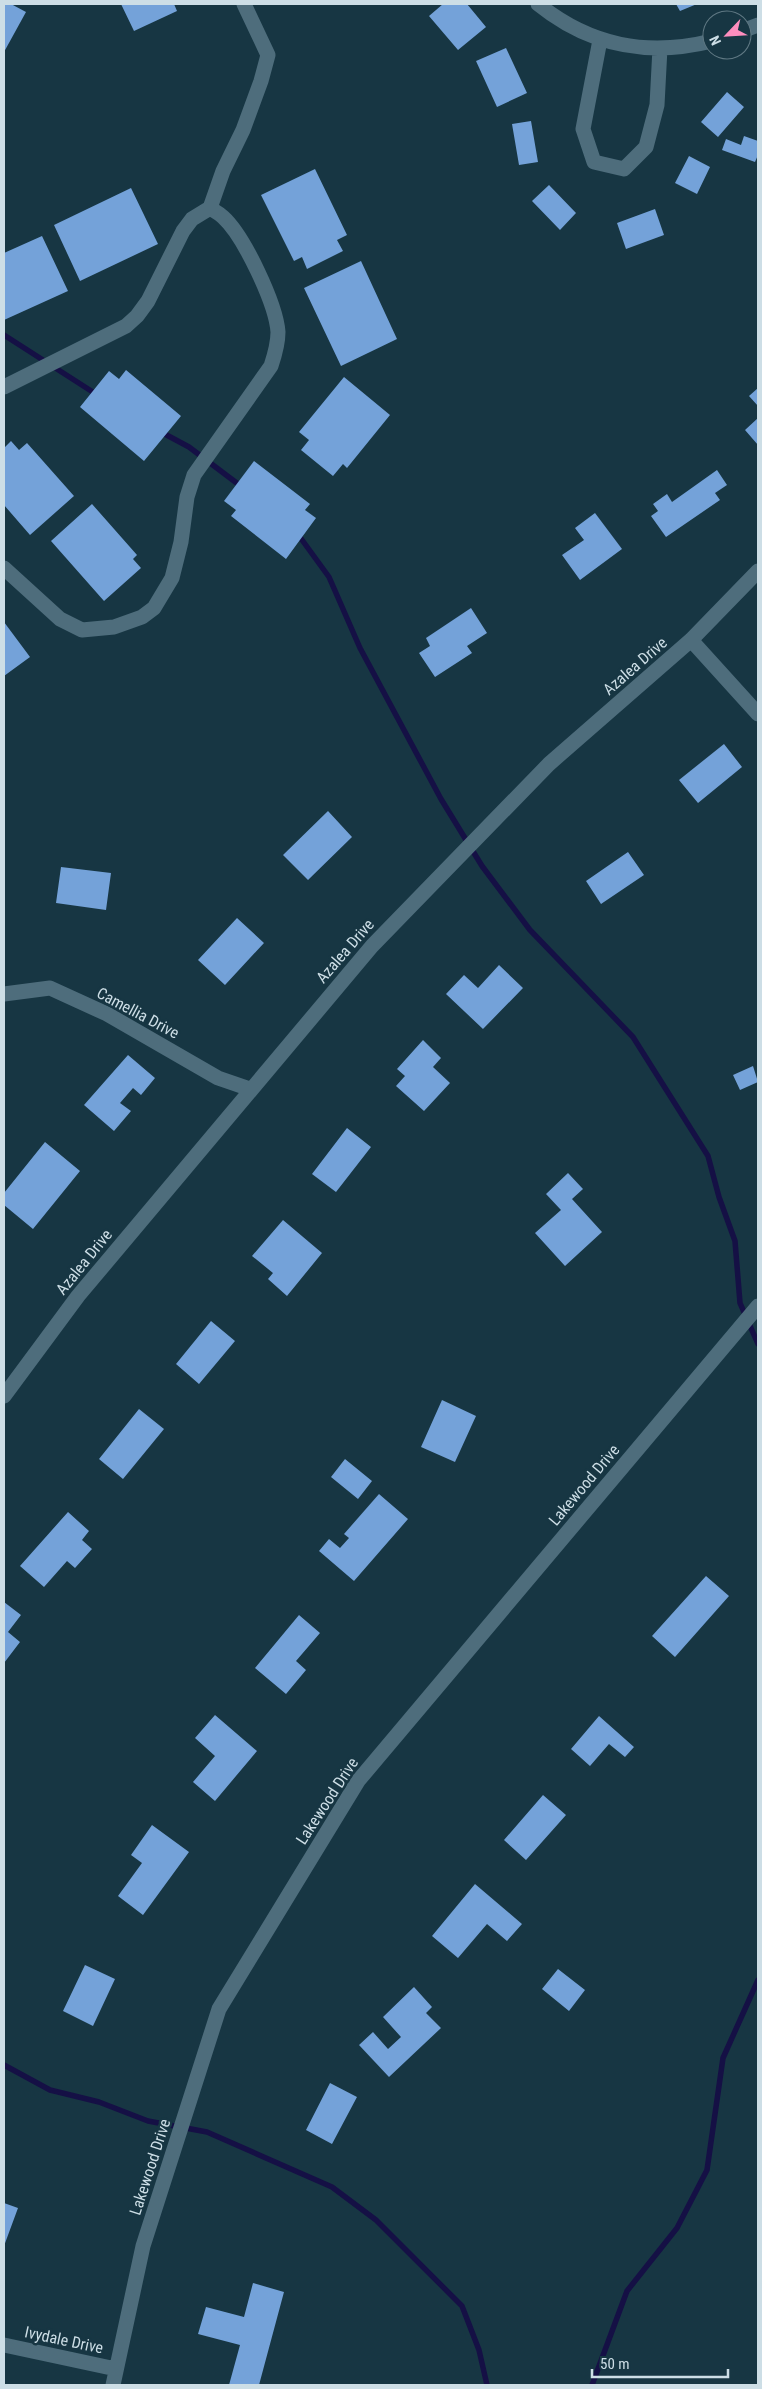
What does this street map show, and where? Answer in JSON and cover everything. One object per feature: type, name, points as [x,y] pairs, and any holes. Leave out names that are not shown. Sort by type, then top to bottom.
[{"type":"street","points":[[4,387],[126,326],[137,316],[148,301],[183,231],[192,219],[210,208],[222,171],[244,130],[268,55],[244,4]]},
{"type":"street","points":[[538,4],[562,21],[600,40],[619,45],[660,48],[702,42]]},
{"type":"street","points":[[600,40],[583,129],[594,162],[624,169],[646,147],[657,105],[660,48]]},
{"type":"street","points":[[4,568],[60,619],[82,630],[101,630],[129,622],[154,608],[162,598],[172,578],[181,542],[187,497],[194,475],[271,366],[277,350],[278,330],[264,286],[244,244],[223,217],[210,208]]},
{"type":"street","name":"Azalea Drive","points":[[4,1396],[78,1296],[372,946],[542,771],[691,640],[758,571]]},
{"type":"street","points":[[691,640],[758,714]]},
{"type":"street","name":"Camellia Drive","points":[[4,994],[50,988],[107,1014],[218,1078],[250,1090]]},
{"type":"street","name":"Lakewood Drive","points":[[113,2385],[143,2246],[220,2009],[358,1781],[758,1306]]},
{"type":"street","name":"Ivydale Drive","points":[[4,2345],[116,2369]]},
{"type":"building","points":[[4,4],[11,4],[26,12],[4,52]]},
{"type":"building","points":[[121,4],[174,4],[177,11],[134,31]]},
{"type":"building","points":[[443,4],[467,4],[486,27],[458,50],[429,16]]},
{"type":"building","points":[[676,4],[697,4],[680,11]]},
{"type":"building","points":[[506,48],[527,93],[497,107],[476,61]]},
{"type":"building","points":[[727,92],[744,107],[718,137],[701,122]]},
{"type":"building","points":[[531,121],[538,162],[519,165],[512,124]]},
{"type":"building","points":[[744,136],[758,141],[758,155],[755,162],[722,150],[726,139],[741,145]]},
{"type":"building","points":[[689,156],[710,167],[697,194],[675,183]]},
{"type":"building","points":[[315,169],[347,235],[337,240],[343,251],[307,269],[302,257],[294,261],[261,195]]},
{"type":"building","points":[[549,185],[576,213],[560,230],[532,201]]},
{"type":"building","points":[[131,188],[158,244],[80,281],[54,225]]},
{"type":"building","points":[[655,209],[664,235],[626,249],[617,223]]},
{"type":"building","points":[[42,236],[68,291],[4,320],[4,253]]},
{"type":"building","points":[[361,261],[397,339],[341,366],[304,288]]},
{"type":"building","points":[[126,370],[181,416],[144,461],[80,407],[109,371],[119,379]]},
{"type":"building","points":[[344,377],[390,415],[347,468],[343,464],[333,476],[301,450],[309,440],[299,432]]},
{"type":"building","points":[[758,388],[758,406],[749,396]]},
{"type":"building","points":[[758,418],[758,445],[745,430]]},
{"type":"building","points":[[11,441],[19,450],[27,443],[74,496],[30,535],[4,505],[4,448]]},
{"type":"building","points":[[254,461],[310,504],[305,510],[316,518],[286,559],[231,516],[236,510],[224,501]]},
{"type":"building","points":[[717,470],[727,485],[715,493],[720,500],[666,537],[651,516],[658,511],[653,504],[667,494],[672,502]]},
{"type":"building","points":[[92,504],[137,555],[133,559],[141,568],[104,601],[51,541]]},
{"type":"building","points":[[595,513],[622,549],[580,580],[562,555],[584,540],[575,528]]},
{"type":"building","points":[[471,608],[487,633],[467,646],[472,653],[435,677],[419,653],[430,646],[426,638]]},
{"type":"building","points":[[4,622],[30,657],[4,676]]},
{"type":"building","points":[[724,744],[742,767],[698,803],[679,780]]},
{"type":"building","points":[[328,811],[352,837],[308,880],[283,855]]},
{"type":"building","points":[[628,852],[644,875],[601,904],[586,881]]},
{"type":"building","points":[[61,867],[111,873],[106,910],[56,903]]},
{"type":"building","points":[[237,918],[264,943],[225,985],[198,960]]},
{"type":"building","points":[[499,965],[523,988],[483,1029],[446,994],[464,975],[478,988]]},
{"type":"building","points":[[423,1040],[441,1058],[433,1067],[450,1083],[424,1111],[396,1086],[405,1076],[397,1069]]},
{"type":"building","points":[[128,1055],[155,1078],[141,1095],[133,1088],[120,1103],[131,1111],[114,1131],[84,1105]]},
{"type":"building","points":[[753,1066],[758,1082],[740,1090],[733,1075]]},
{"type":"building","points":[[347,1128],[371,1147],[336,1192],[312,1174]]},
{"type":"building","points":[[45,1142],[80,1171],[33,1229],[4,1205],[4,1193]]},
{"type":"building","points":[[568,1173],[583,1189],[572,1199],[602,1232],[565,1266],[535,1233],[561,1210],[546,1194]]},
{"type":"building","points":[[283,1220],[322,1253],[287,1296],[268,1279],[273,1273],[252,1256]]},
{"type":"building","points":[[211,1321],[235,1341],[199,1384],[176,1364]]},
{"type":"building","points":[[442,1400],[476,1416],[455,1462],[421,1447]]},
{"type":"building","points":[[139,1409],[164,1429],[123,1479],[99,1459]]},
{"type":"building","points":[[345,1459],[372,1481],[358,1499],[331,1477]]},
{"type":"building","points":[[379,1494],[408,1519],[354,1581],[319,1551],[329,1539],[340,1548],[349,1538],[344,1534]]},
{"type":"building","points":[[68,1512],[89,1531],[82,1540],[92,1549],[75,1568],[67,1561],[44,1587],[20,1566]]},
{"type":"building","points":[[706,1576],[729,1596],[675,1657],[652,1636]]},
{"type":"building","points":[[4,1602],[21,1615],[8,1632],[20,1642],[4,1663]]},
{"type":"building","points":[[299,1615],[320,1633],[296,1661],[306,1670],[286,1694],[255,1668]]},
{"type":"building","points":[[215,1715],[257,1751],[215,1801],[193,1782],[215,1756],[195,1738]]},
{"type":"building","points":[[599,1716],[634,1747],[625,1757],[609,1744],[590,1766],[571,1749]]},
{"type":"building","points":[[543,1795],[566,1815],[526,1860],[504,1840]]},
{"type":"building","points":[[152,1825],[189,1852],[143,1915],[118,1896],[142,1863],[131,1855]]},
{"type":"building","points":[[475,1884],[522,1924],[507,1941],[487,1924],[458,1958],[432,1936]]},
{"type":"building","points":[[85,1965],[115,1979],[93,2026],[63,2011]]},
{"type":"building","points":[[558,1969],[585,1990],[569,2011],[542,1989]]},
{"type":"building","points":[[414,1987],[432,2007],[426,2013],[441,2028],[389,2077],[359,2045],[373,2032],[388,2049],[401,2037],[383,2017]]},
{"type":"building","points":[[330,2083],[357,2097],[332,2144],[306,2130]]},
{"type":"building","points":[[4,2203],[18,2208],[4,2246]]},
{"type":"building","points":[[253,2283],[284,2292],[259,2385],[229,2385],[240,2345],[198,2334],[206,2307],[244,2317]]},
{"type":"waterway","points":[[4,335],[99,396]]},
{"type":"waterway","points":[[161,432],[189,447],[242,487]]},
{"type":"waterway","points":[[297,533],[329,577],[360,648],[441,799],[482,866],[530,930],[633,1037],[708,1156],[719,1197],[735,1241],[740,1303],[758,1344]]},
{"type":"waterway","points":[[592,2385],[627,2291],[677,2228],[707,2170],[723,2058],[758,1980]]},
{"type":"waterway","points":[[4,2065],[50,2090],[99,2102],[148,2121],[207,2132],[332,2187],[376,2220],[462,2306],[479,2350],[487,2385]]}]
